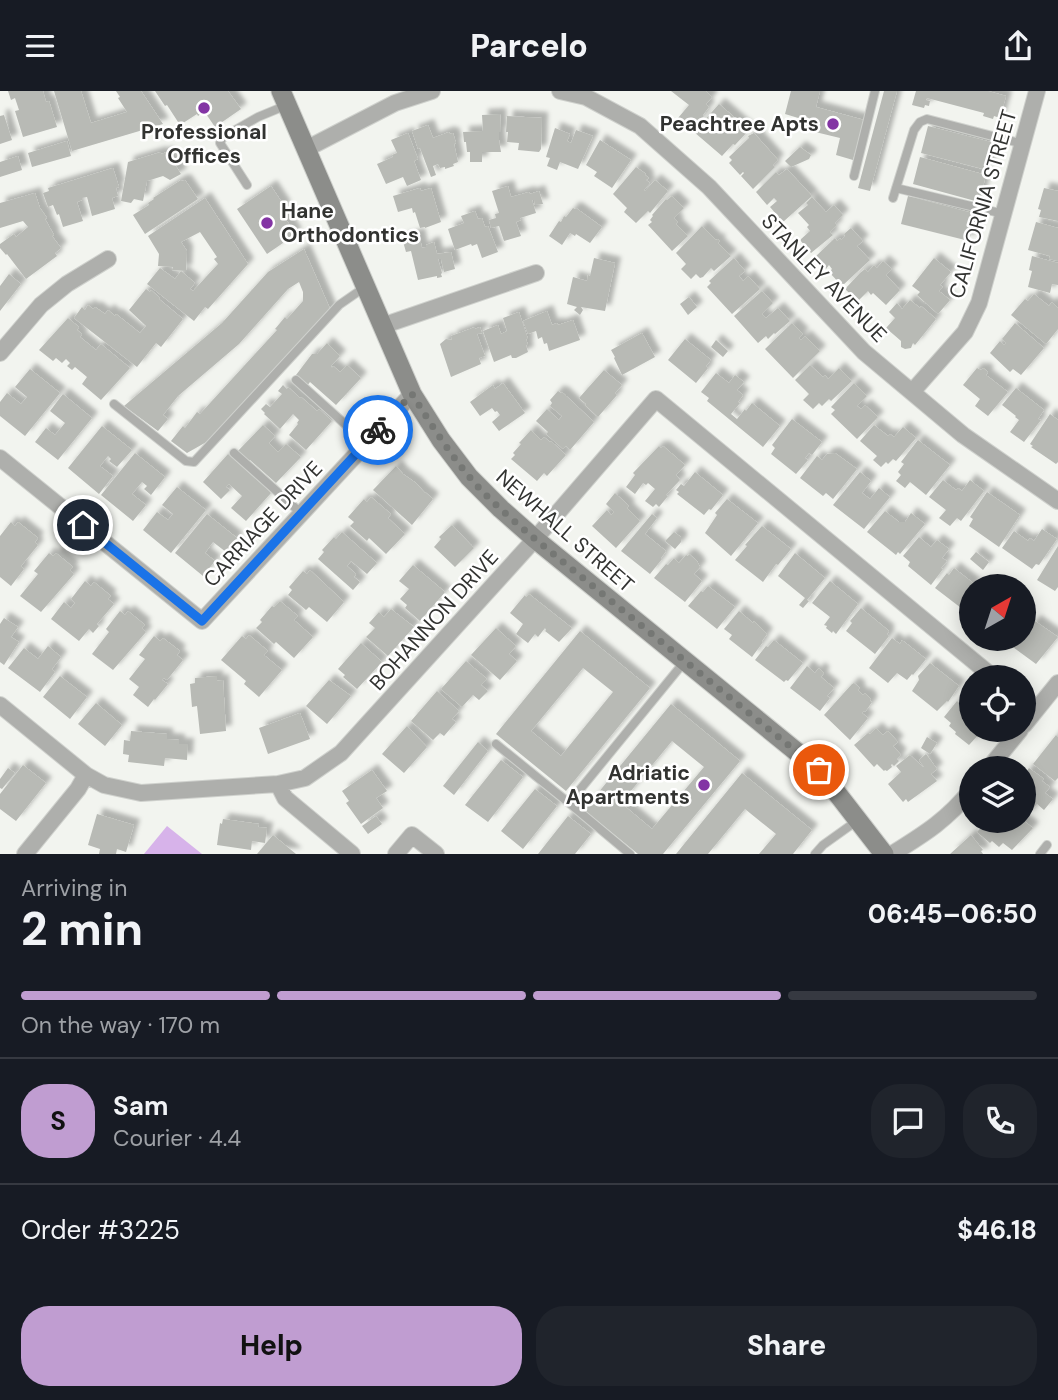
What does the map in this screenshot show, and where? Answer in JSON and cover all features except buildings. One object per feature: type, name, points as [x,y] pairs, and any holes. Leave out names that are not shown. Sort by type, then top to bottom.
[{"type":"main road","name":"NEWHALL STREET","points":[[284,98],[412,394],[469,477],[535,539],[819,770],[884,854]]},
{"type":"street","points":[[306,149],[395,103],[432,91]]},
{"type":"street","name":"STANLEY AVENUE","points":[[560,91],[586,97],[640,126],[709,187],[864,352],[963,435],[1058,501]]},
{"type":"street","name":"CALIFORNIA STREET","points":[[912,392],[965,332],[979,303],[1037,91]]},
{"type":"street","points":[[0,352],[41,305],[67,284],[108,259]]},
{"type":"street","points":[[382,326],[536,273]]},
{"type":"street","name":"CARRIAGE DRIVE","points":[[0,458],[202,621],[412,394]]},
{"type":"street","name":"BOHANNON DRIVE","points":[[0,705],[86,775],[104,785],[141,793],[278,784],[305,778],[341,753],[535,539],[656,399],[978,665]]},
{"type":"street","points":[[1036,701],[1058,683]]},
{"type":"street","points":[[999,756],[1010,742]]},
{"type":"street","points":[[25,854],[78,789],[86,775]]},
{"type":"street","points":[[278,784],[285,798],[352,854]]},
{"type":"street","points":[[892,854],[936,827],[959,805]]},
{"type":"street","points":[[396,854],[412,835],[436,854]]},
{"type":"lane","points":[[854,176],[875,91]]},
{"type":"lane","points":[[247,185],[220,143],[223,137],[284,98]]},
{"type":"lane","points":[[893,198],[914,130],[920,122],[927,119],[1023,143]]},
{"type":"lane","points":[[896,188],[1004,214]]},
{"type":"lane","points":[[114,404],[186,461],[194,462],[339,305],[365,287]]},
{"type":"lane","points":[[296,380],[366,443]]},
{"type":"lane","points":[[234,453],[301,513]]},
{"type":"lane","points":[[569,803],[685,661]]},
{"type":"lane","points":[[496,744],[630,854]]},
{"type":"lane","points":[[815,854],[858,820]]},
{"type":"lane","points":[[1040,854],[1047,845]]},
{"type":"shaded area","points":[[167,826],[202,854],[144,854]]},
{"type":"way so far","points":[[378,430],[412,394],[469,477],[501,509],[819,770]]},
{"type":"place","name":"Professional Offices","points":[[204,108]]},
{"type":"place","name":"Peachtree Apts","points":[[833,124]]},
{"type":"place","name":"Hane Orthodontics","points":[[267,223]]},
{"type":"place","name":"Adriatic Apartments","points":[[704,785]]},
{"type":"route","points":[[83,525],[202,621],[378,430]]}]
